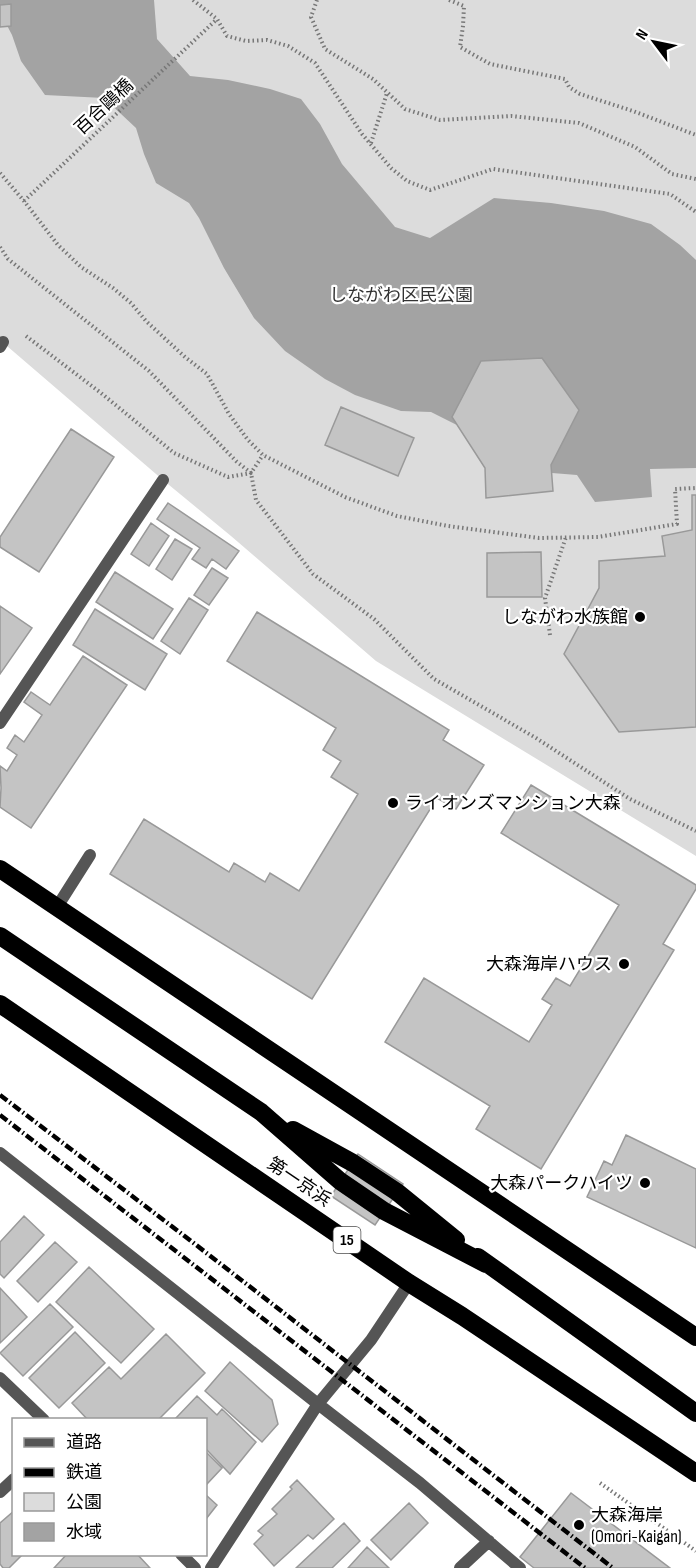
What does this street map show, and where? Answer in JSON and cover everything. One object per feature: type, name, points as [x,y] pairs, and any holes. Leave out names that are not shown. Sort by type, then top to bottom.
[{"type":"highway","points":[[0,869],[696,1337]]},
{"type":"highway","points":[[0,936],[261,1112],[353,1163],[397,1192],[486,1264],[696,1413]]},
{"type":"highway","name":"第一京浜","points":[[0,1004],[409,1283],[482,1329],[696,1473]]},
{"type":"street","points":[[0,723],[162,480]]},
{"type":"street","points":[[57,907],[90,855]]},
{"type":"street","points":[[0,1153],[420,1483],[520,1568]]},
{"type":"street","points":[[211,1568],[318,1404],[372,1340],[409,1283]]},
{"type":"street","points":[[0,1378],[43,1418]]},
{"type":"street","points":[[0,1492],[12,1481]]},
{"type":"street","points":[[460,1568],[489,1541]]},
{"type":"street","points":[[183,1556],[195,1568]]},
{"type":"path","points":[[193,0],[217,19],[227,36],[246,41],[267,40],[288,46],[315,63],[357,127],[391,168],[407,181],[430,190],[493,169],[670,194],[696,212]]},
{"type":"path","points":[[317,0],[311,17],[325,49],[373,79],[405,109],[440,120],[511,116],[579,123],[635,147],[672,174],[696,179]]},
{"type":"path","points":[[449,0],[464,6],[460,47],[490,64],[565,79],[569,87],[580,94],[696,135]]},
{"type":"path","name":"百合鷗橋","points":[[24,201],[217,19]]},
{"type":"path","points":[[370,143],[387,93]]},
{"type":"path","points":[[0,173],[58,245],[81,267],[131,303],[146,321],[207,374],[229,414],[248,440],[262,454],[345,497],[397,516],[448,526],[539,538],[598,537],[677,524],[675,489],[696,488]]},
{"type":"path","points":[[0,247],[8,259],[149,371],[236,461],[251,473]]},
{"type":"path","points":[[22,333],[101,393],[174,453],[228,477],[251,473]]},
{"type":"path","points":[[262,454],[251,473],[256,500],[313,574],[374,619],[434,679],[536,738],[630,799],[696,831]]},
{"type":"path","points":[[549,635],[545,598],[566,537]]},
{"type":"path","points":[[600,1483],[696,1551]]},
{"type":"green space","name":"しながわ区民公園","points":[[0,0],[696,0],[696,856],[376,661],[0,340]]},
{"type":"water","points":[[0,0],[154,0],[157,39],[190,76],[228,80],[270,89],[301,99],[320,124],[342,164],[395,227],[430,238],[494,198],[604,211],[651,224],[696,260],[696,468],[650,469],[652,497],[595,502],[577,475],[552,473],[431,412],[401,411],[355,395],[325,379],[285,351],[254,318],[189,203],[156,183],[136,128],[104,98],[45,95],[21,61],[12,35],[0,12]]},
{"type":"building","points":[[11,4],[11,26],[0,27],[0,5]]},
{"type":"building","points":[[542,358],[579,410],[551,465],[553,491],[486,498],[485,468],[452,417],[481,361]]},
{"type":"building","points":[[341,407],[414,438],[398,476],[325,445]]},
{"type":"building","points":[[71,429],[114,457],[39,572],[0,547],[0,537]]},
{"type":"building","name":"しながわ水族館","points":[[692,495],[696,495],[696,727],[619,732],[564,654],[599,588],[599,561],[665,556],[662,536],[692,530]]},
{"type":"building","points":[[168,503],[239,551],[226,569],[212,559],[206,568],[192,559],[200,548],[157,519]]},
{"type":"building","points":[[151,523],[169,536],[149,566],[131,554]]},
{"type":"building","points":[[175,539],[192,549],[172,580],[156,569]]},
{"type":"building","points":[[541,552],[542,597],[487,597],[487,553]]},
{"type":"building","points":[[212,568],[228,578],[209,605],[194,595]]},
{"type":"building","points":[[115,572],[173,609],[153,639],[96,602]]},
{"type":"building","points":[[189,598],[208,610],[180,654],[161,641]]},
{"type":"building","points":[[0,606],[32,628],[0,674]]},
{"type":"building","points":[[95,609],[167,654],[145,690],[73,645]]},
{"type":"building","name":"ライオンズマンション大森","points":[[257,612],[449,730],[443,740],[484,765],[456,809],[437,798],[312,999],[110,874],[144,819],[229,872],[234,863],[265,882],[270,873],[299,891],[358,794],[331,777],[341,761],[323,750],[336,728],[227,661]]},
{"type":"building","points":[[83,656],[127,685],[31,828],[0,807],[0,766],[7,771],[17,755],[7,748],[15,735],[24,742],[42,715],[24,702],[31,692],[50,705]]},
{"type":"building","name":"大森海岸ハウス","points":[[531,785],[696,885],[696,889],[663,944],[674,950],[541,1169],[476,1129],[490,1106],[385,1042],[424,978],[529,1042],[552,1005],[542,999],[556,978],[570,986],[619,905],[501,833]]},
{"type":"building","name":"大森パークハイツ","points":[[626,1135],[696,1169],[696,1248],[587,1197],[604,1161],[612,1165]]},
{"type":"building","points":[[358,1154],[403,1184],[375,1225],[331,1196]]},
{"type":"building","points":[[24,1216],[44,1235],[4,1278],[0,1274],[0,1242]]},
{"type":"building","points":[[55,1242],[77,1262],[38,1302],[17,1281]]},
{"type":"building","points":[[89,1267],[154,1329],[121,1363],[56,1302]]},
{"type":"building","points":[[0,1288],[27,1317],[0,1343]]},
{"type":"building","points":[[50,1304],[73,1327],[23,1376],[0,1353]]},
{"type":"building","points":[[75,1332],[105,1363],[59,1408],[29,1378]]},
{"type":"building","points":[[166,1334],[205,1373],[160,1418],[86,1418],[72,1403],[109,1367],[121,1379]]},
{"type":"building","points":[[230,1362],[272,1400],[278,1424],[262,1442],[205,1391]]},
{"type":"building","points":[[197,1396],[217,1415],[222,1409],[256,1442],[230,1474],[207,1450],[207,1418],[176,1418]]},
{"type":"building","points":[[207,1453],[222,1468],[207,1484]]},
{"type":"building","points":[[297,1480],[334,1519],[313,1539],[308,1535],[274,1566],[254,1544],[263,1535],[258,1531],[277,1514],[272,1509],[292,1489],[290,1487]]},
{"type":"building","name":"大森海岸 (Omori-Kaigan)","points":[[571,1493],[670,1568],[534,1568],[520,1557]]},
{"type":"building","points":[[207,1496],[217,1505],[207,1518]]},
{"type":"building","points":[[409,1503],[428,1523],[391,1560],[371,1540]]},
{"type":"building","points":[[12,1513],[12,1556],[21,1556],[9,1568],[3,1568],[0,1564],[0,1523]]},
{"type":"building","points":[[344,1523],[360,1541],[332,1568],[296,1568]]},
{"type":"building","points":[[367,1547],[389,1568],[348,1568]]},
{"type":"building","points":[[65,1556],[139,1556],[150,1568],[54,1568]]},
{"type":"railway","points":[[0,1095],[613,1568]]},
{"type":"railway","points":[[0,1115],[585,1568]]},
{"type":"place","name":"しながわ水族館","points":[[640,617]]},
{"type":"place","name":"ライオンズマンション大森","points":[[393,803]]},
{"type":"place","name":"大森海岸ハウス","points":[[624,964]]},
{"type":"place","name":"大森パークハイツ","points":[[645,1183]]},
{"type":"place","name":"大森海岸 (Omori-Kaigan)","points":[[579,1525]]}]
